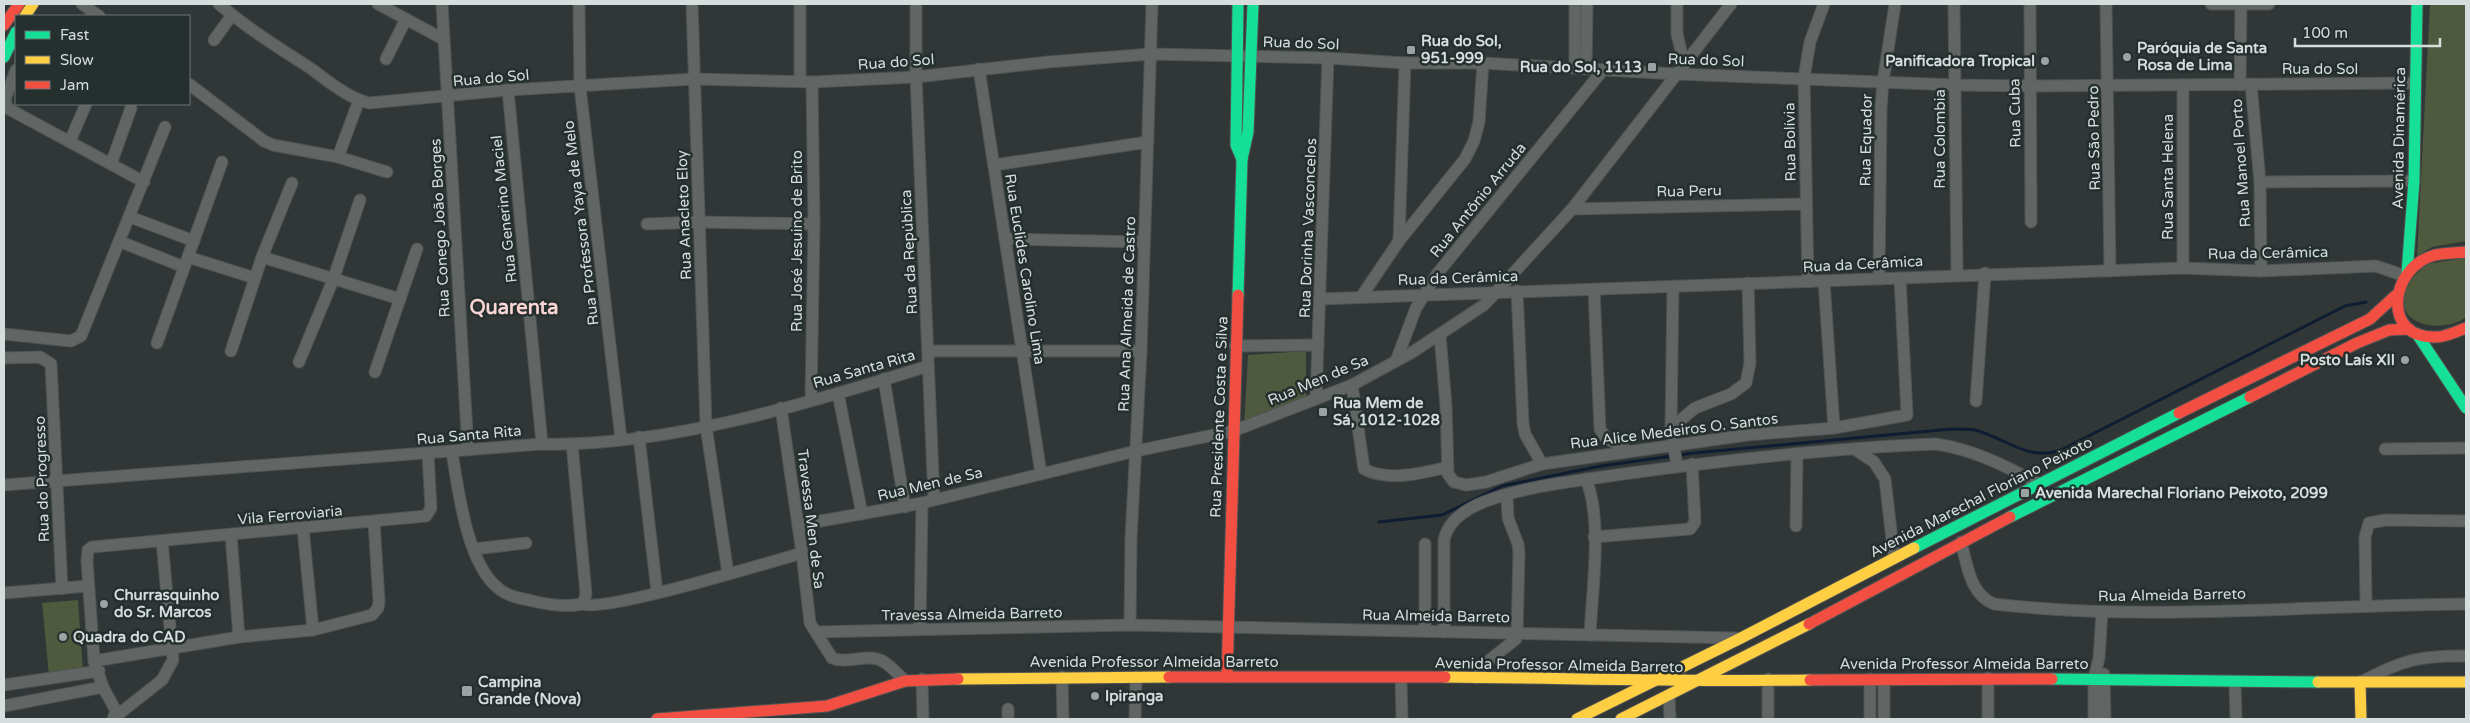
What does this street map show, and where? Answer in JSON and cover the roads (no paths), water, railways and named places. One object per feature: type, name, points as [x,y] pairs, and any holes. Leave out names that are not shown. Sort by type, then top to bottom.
[{"type":"main road","points":[[4,25],[19,4]]},
{"type":"main road","points":[[26,15],[33,4]]},
{"type":"main road","name":"Rua Presidente Costa e Silva","points":[[1238,4],[1236,144],[1242,159]]},
{"type":"main road","name":"Rua Presidente Costa e Silva","points":[[1227,676],[1235,346],[1242,159],[1246,148],[1252,56],[1253,4]]},
{"type":"main road","name":"Avenida Dinamérica","points":[[2406,275],[2414,181],[2417,4]]},
{"type":"main road","points":[[4,57],[15,34]]},
{"type":"main road","points":[[2466,252],[2445,252],[2429,258],[2406,275],[2395,296],[2397,314],[2413,332],[2466,408]]},
{"type":"main road","name":"Avenida Marechal Floriano Peixoto","points":[[1577,719],[1741,638],[2038,483],[2370,319],[2395,296]]},
{"type":"main road","name":"Avenida Marechal Floriano Peixoto","points":[[1621,719],[1696,682],[1961,542],[2357,343],[2389,330],[2440,336],[2466,328]]},
{"type":"main road","name":"Avenida Professor Almeida Barreto","points":[[657,719],[741,716],[827,706],[848,701],[905,681],[922,679],[1227,676],[1656,679],[1696,682],[1768,679],[2100,678],[2235,682],[2466,682]]},
{"type":"main road","points":[[2360,682],[2362,719]]},
{"type":"street","points":[[82,4],[98,15]]},
{"type":"street","name":"Rua do Sol","points":[[219,4],[232,15],[359,100],[369,103],[508,90],[694,79],[806,82],[916,77],[979,69],[1151,54],[1328,58],[1405,63],[1483,63],[1676,74],[1955,85],[2183,86],[2415,83]]},
{"type":"street","points":[[378,4],[443,39]]},
{"type":"street","name":"Rua Conego João Borges","points":[[442,4],[468,450]]},
{"type":"street","name":"Rua Professora Yaya de Melo","points":[[579,4],[580,87],[621,439]]},
{"type":"street","name":"Rua Anacleto Eloy","points":[[692,4],[706,426],[728,574]]},
{"type":"street","name":"Rua José Jesuino de Brito","points":[[800,4],[814,224],[811,400]]},
{"type":"street","name":"Rua da República","points":[[916,4],[916,77],[934,499]]},
{"type":"street","name":"Rua Ana Almeida de Castro","points":[[1130,625],[1131,538],[1141,351],[1152,4]]},
{"type":"street","points":[[1575,4],[1581,69]]},
{"type":"street","points":[[1581,69],[1587,4]]},
{"type":"street","points":[[1677,4],[1677,34],[1684,64]]},
{"type":"street","name":"Rua Men de Sa","points":[[798,525],[905,507],[1136,451],[1233,430],[1352,385],[1396,361],[1484,305],[1572,209],[1731,4]]},
{"type":"street","name":"Rua Bolívia","points":[[1808,282],[1804,78],[1810,42],[1824,4]]},
{"type":"street","name":"Rua Equador","points":[[1879,279],[1882,82],[1895,4]]},
{"type":"street","name":"Rua Colombia","points":[[1954,4],[1957,274]]},
{"type":"street","name":"Rua Cuba","points":[[2030,4],[2032,222]]},
{"type":"street","name":"Rua São Pedro","points":[[2106,4],[2110,271]]},
{"type":"street","points":[[2211,4],[2268,4]]},
{"type":"street","name":"Rua Manoel Porto","points":[[2241,4],[2246,84],[2260,182],[2261,271]]},
{"type":"street","points":[[214,40],[232,15]]},
{"type":"street","points":[[386,59],[406,19]]},
{"type":"street","name":"Rua Dorinha Vasconcelos","points":[[1316,399],[1328,58]]},
{"type":"street","points":[[1399,241],[1405,63]]},
{"type":"street","points":[[1361,297],[1399,241],[1449,182],[1465,159],[1474,141],[1479,122],[1483,63]]},
{"type":"street","name":"Rua Euclides Carolino Lima","points":[[979,69],[1041,474]]},
{"type":"street","name":"Rua Antônio Arruda","points":[[1396,361],[1424,294],[1454,253],[1602,70]]},
{"type":"street","points":[[15,72],[6,93],[5,106],[16,114],[144,182]]},
{"type":"street","points":[[190,85],[264,141],[272,145],[338,157],[387,172]]},
{"type":"street","name":"Rua Santa Helena","points":[[2183,86],[2183,268]]},
{"type":"street","name":"Rua Generino Maciel","points":[[508,90],[542,444]]},
{"type":"street","points":[[338,157],[359,100]]},
{"type":"street","points":[[70,141],[86,105]]},
{"type":"street","points":[[111,164],[131,108]]},
{"type":"street","points":[[4,334],[71,341],[82,336],[121,242],[165,127]]},
{"type":"street","points":[[994,165],[1148,142]]},
{"type":"street","points":[[157,343],[222,162]]},
{"type":"street","points":[[2260,182],[2414,181]]},
{"type":"street","points":[[231,351],[262,257],[292,183]]},
{"type":"street","points":[[299,362],[333,280],[360,200]]},
{"type":"street","name":"Rua Peru","points":[[1572,209],[1806,204]]},
{"type":"street","points":[[130,217],[194,241]]},
{"type":"street","points":[[647,224],[699,222],[814,224]]},
{"type":"street","points":[[1005,239],[1144,242]]},
{"type":"street","points":[[121,242],[186,262],[255,278]]},
{"type":"street","points":[[375,372],[417,249]]},
{"type":"street","points":[[262,257],[400,299]]},
{"type":"street","name":"Rua da Cerâmica","points":[[1320,299],[1497,291],[1808,282],[1957,274],[2183,268],[2261,271],[2376,266],[2406,275]]},
{"type":"street","points":[[1976,401],[1985,274]]},
{"type":"street","name":"Rua Alice Medeiros O. Santos","points":[[1444,632],[1444,540],[1450,524],[1468,510],[1507,494],[1550,484],[1586,479],[1747,435],[1834,428],[1907,415],[1900,278]]},
{"type":"street","points":[[1824,281],[1834,428]]},
{"type":"street","points":[[1671,428],[1695,408],[1730,394],[1742,388],[1746,383],[1750,363],[1748,283]]},
{"type":"street","points":[[1673,286],[1671,428],[1675,455]]},
{"type":"street","points":[[1594,289],[1600,429],[1605,436],[1628,451]]},
{"type":"street","points":[[1517,291],[1523,423],[1525,434],[1542,464]]},
{"type":"street","points":[[1352,385],[1364,468],[1372,472],[1402,475],[1449,472],[1440,334]]},
{"type":"street","points":[[4,358],[42,357],[43,339]]},
{"type":"street","points":[[1235,346],[1318,345]]},
{"type":"street","name":"Rua Santa Rita","points":[[928,351],[1141,351]]},
{"type":"street","name":"Rua do Progresso","points":[[42,357],[49,360],[52,367],[62,589]]},
{"type":"street","name":"Rua Santa Rita","points":[[4,485],[542,444],[572,444],[639,437],[706,426],[781,408],[928,366]]},
{"type":"street","points":[[884,380],[905,507]]},
{"type":"street","points":[[838,393],[862,514]]},
{"type":"street","name":"Travessa Men de Sa","points":[[781,408],[810,623],[832,658],[884,661],[905,681]]},
{"type":"street","points":[[639,437],[657,592]]},
{"type":"street","points":[[572,444],[586,594],[580,605]]},
{"type":"street","name":"Rua Alice Medeiros O. Santos","points":[[1449,472],[1459,484],[1475,484],[1542,464],[1628,451],[1675,455],[1692,464],[1935,444],[1958,447],[2011,469],[2038,483]]},
{"type":"street","points":[[2385,448],[2466,448]]},
{"type":"street","points":[[1856,450],[1874,462],[1885,479],[1894,557]]},
{"type":"street","points":[[452,452],[462,514],[474,549],[485,574],[497,588],[508,595],[544,604],[600,606],[728,574],[802,553]]},
{"type":"street","name":"Vila Ferroviaria","points":[[88,586],[87,554],[92,547],[420,518],[430,513],[428,454]]},
{"type":"street","points":[[1796,526],[1797,454]]},
{"type":"street","points":[[1594,537],[1687,530],[1693,526],[1692,464]]},
{"type":"street","points":[[1586,479],[1594,510],[1590,635]]},
{"type":"street","points":[[1476,678],[1487,662],[1516,640],[1519,553],[1518,544],[1508,518],[1507,494]]},
{"type":"street","points":[[920,629],[922,503]]},
{"type":"street","points":[[2366,605],[2366,528],[2369,524],[2375,521],[2386,520],[2466,521]]},
{"type":"street","points":[[4,685],[239,637],[313,630],[374,614],[378,608],[379,593],[374,522]]},
{"type":"street","points":[[303,528],[313,630]]},
{"type":"street","points":[[231,535],[239,637]]},
{"type":"street","points":[[114,718],[162,680],[171,665],[173,649],[162,541]]},
{"type":"street","points":[[474,549],[526,542]]},
{"type":"street","name":"Rua Almeida Barreto","points":[[1961,542],[1975,588],[1985,601],[2016,607],[2144,613],[2366,605],[2466,604]]},
{"type":"street","points":[[1425,544],[1426,631]]},
{"type":"street","points":[[4,593],[88,586],[96,666],[103,687],[116,711],[114,718]]},
{"type":"street","points":[[2102,612],[2099,658],[2105,719]]},
{"type":"street","name":"Rua Almeida Barreto","points":[[1130,625],[1741,638]]},
{"type":"street","name":"Travessa Almeida Barreto","points":[[816,632],[1130,625]]},
{"type":"street","points":[[2360,682],[2402,662],[2440,656],[2466,656]]},
{"type":"street","points":[[1062,677],[1063,719]]},
{"type":"street","points":[[1135,719],[1136,677]]},
{"type":"street","points":[[1401,678],[1402,719]]},
{"type":"street","points":[[1988,678],[1988,719]]},
{"type":"street","points":[[2094,719],[2100,678]]},
{"type":"street","points":[[922,679],[923,719]]},
{"type":"street","points":[[1768,679],[1768,719]]},
{"type":"street","points":[[1870,679],[1870,719]]},
{"type":"street","points":[[1884,680],[1884,719]]},
{"type":"street","points":[[2235,682],[2236,719]]},
{"type":"street","points":[[4,706],[103,687]]},
{"type":"street","points":[[1669,696],[1670,719]]},
{"type":"waterway","points":[[1379,522],[1442,515],[1502,486],[1601,466],[1694,453],[1951,429],[1975,430],[2017,448],[2038,453],[2049,453],[2061,450],[2345,306],[2366,302]]},
{"type":"place","name":"Rua do Sol, 951-999","points":[[1411,50]]},
{"type":"place","name":"Paróquia de Santa Rosa de Lima","points":[[2127,57]]},
{"type":"place","name":"Panificadora Tropical","points":[[2045,61]]},
{"type":"place","name":"Rua do Sol, 1113","points":[[1652,67]]},
{"type":"place","name":"Posto Laís XII","points":[[2405,360]]},
{"type":"place","name":"Rua Mem de Sá, 1012-1028","points":[[1323,412]]},
{"type":"place","name":"Avenida Marechal Floriano Peixoto, 2099","points":[[2025,493]]},
{"type":"place","name":"Churrasquinho do Sr. Marcos","points":[[104,604]]},
{"type":"place","name":"Quadra do CAD","points":[[63,637]]},
{"type":"place","name":"Campina Grande (Nova)","points":[[467,691]]},
{"type":"place","name":"Ipiranga","points":[[1095,696]]},
{"type":"district","name":"Quarenta","points":[[514,308]]}]
